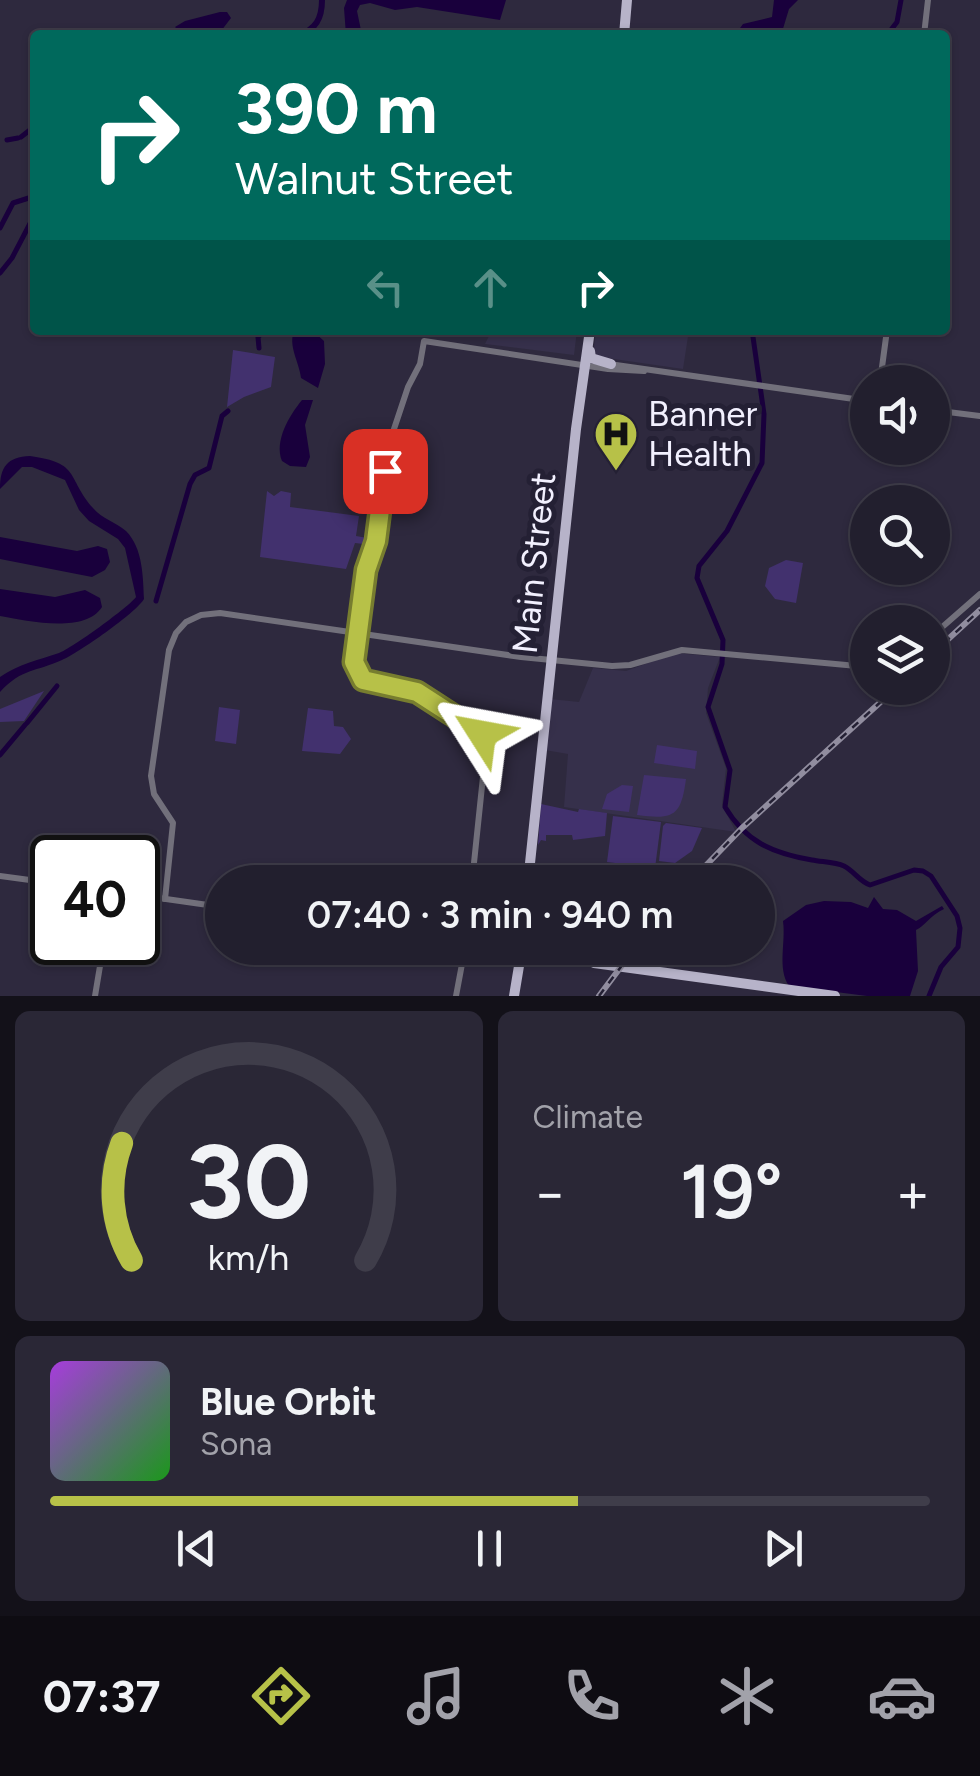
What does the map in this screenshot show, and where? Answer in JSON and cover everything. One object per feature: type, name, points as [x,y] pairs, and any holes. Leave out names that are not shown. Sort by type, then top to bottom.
[{"type":"main road","points":[[624,30],[627,0]]},
{"type":"main road","points":[[582,396],[588,370],[596,365],[590,358],[588,335]]},
{"type":"main road","name":"Main Street","points":[[576,429],[596,365],[589,335]]},
{"type":"main road","name":"Main Street","points":[[530,865],[576,429],[582,396],[596,365]]},
{"type":"main road","points":[[514,996],[517,965]]},
{"type":"main road","points":[[607,965],[835,996]]},
{"type":"street","points":[[925,30],[928,0]]},
{"type":"street","points":[[882,365],[886,335]]},
{"type":"street","points":[[474,865],[484,737],[421,694],[363,680],[354,666],[366,570],[376,541],[390,444],[407,388],[420,364],[424,341],[850,399]]},
{"type":"street","points":[[950,412],[980,416]]},
{"type":"street","points":[[950,620],[980,594]]},
{"type":"street","points":[[165,899],[172,823],[154,794],[151,776],[168,650],[176,633],[191,618],[227,614],[550,660],[619,666],[678,650],[850,665]]},
{"type":"street","points":[[0,876],[30,880]]},
{"type":"street","points":[[160,898],[205,905]]},
{"type":"street","points":[[94,996],[100,965]]},
{"type":"street","points":[[456,996],[462,965]]},
{"type":"shaded area","points":[[347,0],[506,0],[500,20],[417,7],[395,10],[370,3],[360,5],[357,11],[361,30],[346,30]]},
{"type":"shaded area","points":[[774,0],[798,0],[789,9],[783,30],[739,30],[743,24],[772,17]]},
{"type":"shaded area","points":[[220,12],[227,12],[231,18],[222,30],[175,27]]},
{"type":"shaded area","points":[[317,335],[324,341],[325,364],[318,388],[301,378],[292,336]]},
{"type":"shaded area","points":[[490,335],[576,335],[574,355],[485,344]]},
{"type":"shaded area","points":[[595,335],[688,335],[683,369],[593,356]]},
{"type":"shaded area","points":[[233,350],[275,357],[271,387],[227,407]]},
{"type":"shaded area","points":[[302,400],[313,400],[305,425],[310,457],[306,467],[290,466],[282,461],[280,453],[284,429]]},
{"type":"shaded area","points":[[30,456],[65,467],[93,508],[132,538],[141,563],[144,599],[80,650],[22,674],[0,692],[0,677],[66,650],[136,597],[125,548],[79,510],[65,480],[22,467],[0,489],[6,465],[16,458]]},
{"type":"shaded area","points":[[267,491],[274,496],[281,491],[291,493],[290,507],[359,516],[356,536],[373,539],[372,545],[355,543],[346,569],[260,557]]},
{"type":"shaded area","points":[[0,537],[77,551],[98,546],[107,549],[110,562],[92,577],[0,559]]},
{"type":"shaded area","points":[[786,560],[803,563],[796,603],[775,599],[765,586],[769,568]]},
{"type":"shaded area","points":[[0,589],[55,597],[85,590],[100,598],[102,607],[94,615],[69,623],[11,618],[0,616]]},
{"type":"shaded area","points":[[675,653],[720,657],[708,688],[706,713],[726,768],[722,805],[736,832],[564,807],[568,754],[545,750],[550,699],[579,702],[593,668],[626,671]]},
{"type":"shaded area","points":[[44,691],[24,721],[0,722],[0,709]]},
{"type":"shaded area","points":[[219,707],[240,710],[236,744],[215,741]]},
{"type":"shaded area","points":[[308,708],[333,711],[334,726],[343,727],[351,739],[340,754],[302,751]]},
{"type":"shaded area","points":[[657,745],[697,751],[695,769],[654,763]]},
{"type":"shaded area","points":[[644,775],[686,779],[674,813],[660,817],[637,815]]},
{"type":"shaded area","points":[[622,785],[633,786],[629,812],[602,809],[607,794]]},
{"type":"shaded area","points":[[541,804],[607,813],[605,836],[573,840],[572,835],[546,835],[546,841],[541,840],[538,845]]},
{"type":"shaded area","points":[[613,816],[661,822],[655,865],[607,862]]},
{"type":"shaded area","points":[[666,823],[702,828],[692,851],[675,863],[659,861]]},
{"type":"shaded area","points":[[874,897],[883,909],[897,910],[916,921],[942,906],[944,909],[916,930],[918,971],[910,996],[867,996],[789,986],[783,963],[783,921],[806,905],[851,902],[868,908]]},
{"type":"waterway","points":[[309,30],[317,22],[322,0]]},
{"type":"waterway","points":[[891,30],[897,22],[901,0]]},
{"type":"waterway","points":[[21,137],[30,130]]},
{"type":"waterway","points":[[7,140],[18,138]]},
{"type":"waterway","points":[[0,228],[13,203],[30,198]]},
{"type":"waterway","points":[[0,273],[30,224]]},
{"type":"waterway","points":[[259,348],[260,335]]},
{"type":"waterway","points":[[753,335],[764,414],[762,463],[727,531],[699,566],[697,578],[723,640],[722,664],[708,707],[730,770],[725,807],[742,829],[761,844],[784,854],[844,866],[870,885],[914,870],[931,876],[957,916],[960,928],[958,947],[941,967],[929,996]]},
{"type":"waterway","points":[[156,601],[190,484],[195,475],[209,468],[222,416],[228,411]]},
{"type":"waterway","points":[[27,723],[57,686]]},
{"type":"waterway","points":[[0,755],[25,725]]},
{"type":"railway","points":[[950,638],[980,610]]},
{"type":"railway","points":[[706,865],[877,705]]},
{"type":"railway","points":[[599,996],[622,965]]},
{"type":"place","name":"Banner Health","points":[[616,472]]},
{"type":"route","points":[[385,471],[376,541],[366,570],[356,672],[368,683],[421,694],[482,734]]}]
